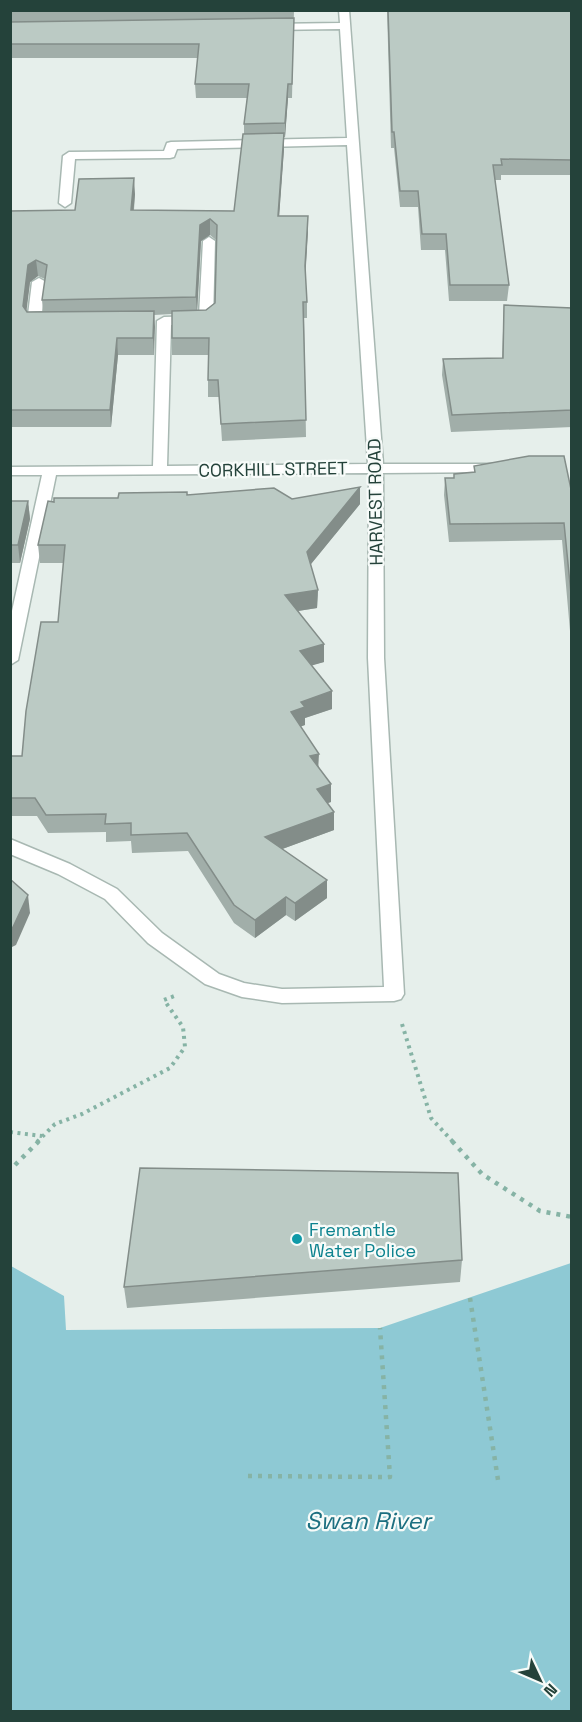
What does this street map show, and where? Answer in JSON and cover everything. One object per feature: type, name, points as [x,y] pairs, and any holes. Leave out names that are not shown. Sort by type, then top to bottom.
[{"type":"street","points":[[266,17],[344,18]]},
{"type":"street","points":[[254,27],[344,18]]},
{"type":"street","name":"HARVEST ROAD","points":[[344,18],[376,468],[376,658],[394,994]]},
{"type":"street","points":[[65,203],[69,156],[170,154],[171,146],[353,141]]},
{"type":"street","points":[[160,471],[158,321],[206,320],[209,241]]},
{"type":"street","points":[[39,282],[34,323],[58,322]]},
{"type":"street","name":"CORKHILL STREET","points":[[10,471],[514,467]]},
{"type":"street","points":[[10,660],[50,471]]},
{"type":"street","points":[[10,844],[15,849],[64,869],[111,894],[155,938],[212,979],[242,990],[282,996],[394,994]]},
{"type":"path","points":[[15,1166],[55,1124],[82,1114],[170,1068],[185,1047],[183,1027],[164,1000],[212,979]]},
{"type":"path","points":[[394,994],[431,1118],[482,1173],[540,1211],[572,1217]]},
{"type":"path","points":[[10,1132],[43,1136]]},
{"type":"path","points":[[470,1298],[498,1480]]},
{"type":"path","points":[[248,1476],[390,1477],[380,1328]]},
{"type":"water","name":"Swan River","points":[[571,1263],[571,1711],[11,1711],[11,1266],[64,1296],[66,1330],[380,1328]]},
{"type":"building","points":[[10,10],[71,10],[10,11]]},
{"type":"building","points":[[388,10],[572,10],[572,160],[501,159],[502,165],[493,165],[509,285],[450,285],[446,234],[422,234],[418,191],[400,191],[394,132],[392,132]]},
{"type":"building","points":[[294,18],[292,84],[288,84],[285,123],[244,124],[249,84],[195,84],[199,44],[10,44],[10,22]]},
{"type":"building","points":[[284,133],[278,216],[308,216],[305,266],[307,302],[303,302],[306,420],[221,424],[218,380],[208,380],[209,338],[172,338],[172,311],[206,310],[215,303],[217,225],[210,219],[200,225],[196,297],[42,300],[47,265],[36,260],[28,265],[23,306],[27,312],[154,311],[153,338],[117,338],[110,410],[10,410],[10,211],[75,210],[79,179],[134,178],[131,210],[234,211],[243,134]]},
{"type":"building","points":[[504,305],[572,308],[572,410],[452,415],[443,359],[503,358]]},
{"type":"building","points":[[529,456],[564,456],[572,494],[572,604],[564,523],[450,524],[445,478],[454,478],[454,474],[475,472],[474,466]]},
{"type":"building","points":[[360,487],[307,552],[318,590],[285,595],[324,644],[300,651],[332,691],[301,702],[305,707],[291,712],[319,754],[310,756],[331,784],[317,789],[334,812],[265,837],[327,880],[295,903],[286,897],[255,920],[234,905],[187,833],[131,835],[131,823],[105,824],[106,814],[46,815],[35,798],[10,798],[10,756],[22,756],[26,711],[41,622],[58,622],[65,545],[38,545],[48,501],[54,502],[54,498],[118,498],[119,493],[187,492],[187,495],[274,488],[292,499]]},
{"type":"building","points":[[10,501],[28,501],[18,545],[10,545]]},
{"type":"building","points":[[10,879],[28,895],[10,929]]},
{"type":"building","name":"Fremantle Water Police","points":[[140,1168],[458,1173],[462,1260],[124,1287]]},
{"type":"place","name":"Fremantle Water Police","points":[[297,1239]]}]
